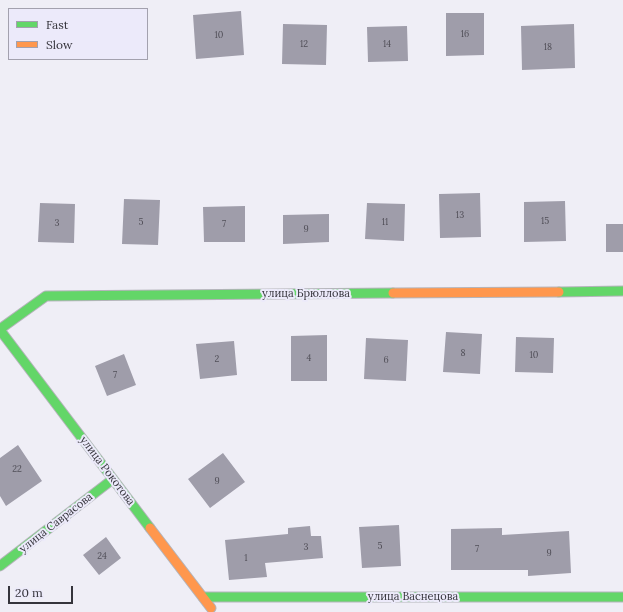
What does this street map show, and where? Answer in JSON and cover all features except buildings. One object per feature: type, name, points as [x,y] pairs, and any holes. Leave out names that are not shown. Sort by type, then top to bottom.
[{"type":"street","name":"улица Брюллова","points":[[0,330],[46,296],[623,291]]},
{"type":"street","name":"улица Рокотова","points":[[0,330],[214,612]]},
{"type":"street","name":"улица Саврасова","points":[[0,566],[113,479]]},
{"type":"street","name":"улица Васнецова","points":[[203,597],[623,597]]},
{"type":"traffic: fast","points":[[559,292],[623,291]]},
{"type":"traffic: fast","points":[[0,329],[46,296],[393,293]]},
{"type":"traffic: fast","points":[[0,330],[150,528]]},
{"type":"traffic: fast","points":[[0,566],[113,479]]},
{"type":"traffic: fast","points":[[203,597],[623,597]]},
{"type":"traffic: slow","points":[[393,293],[559,292]]},
{"type":"traffic: slow","points":[[150,528],[211,608]]}]
